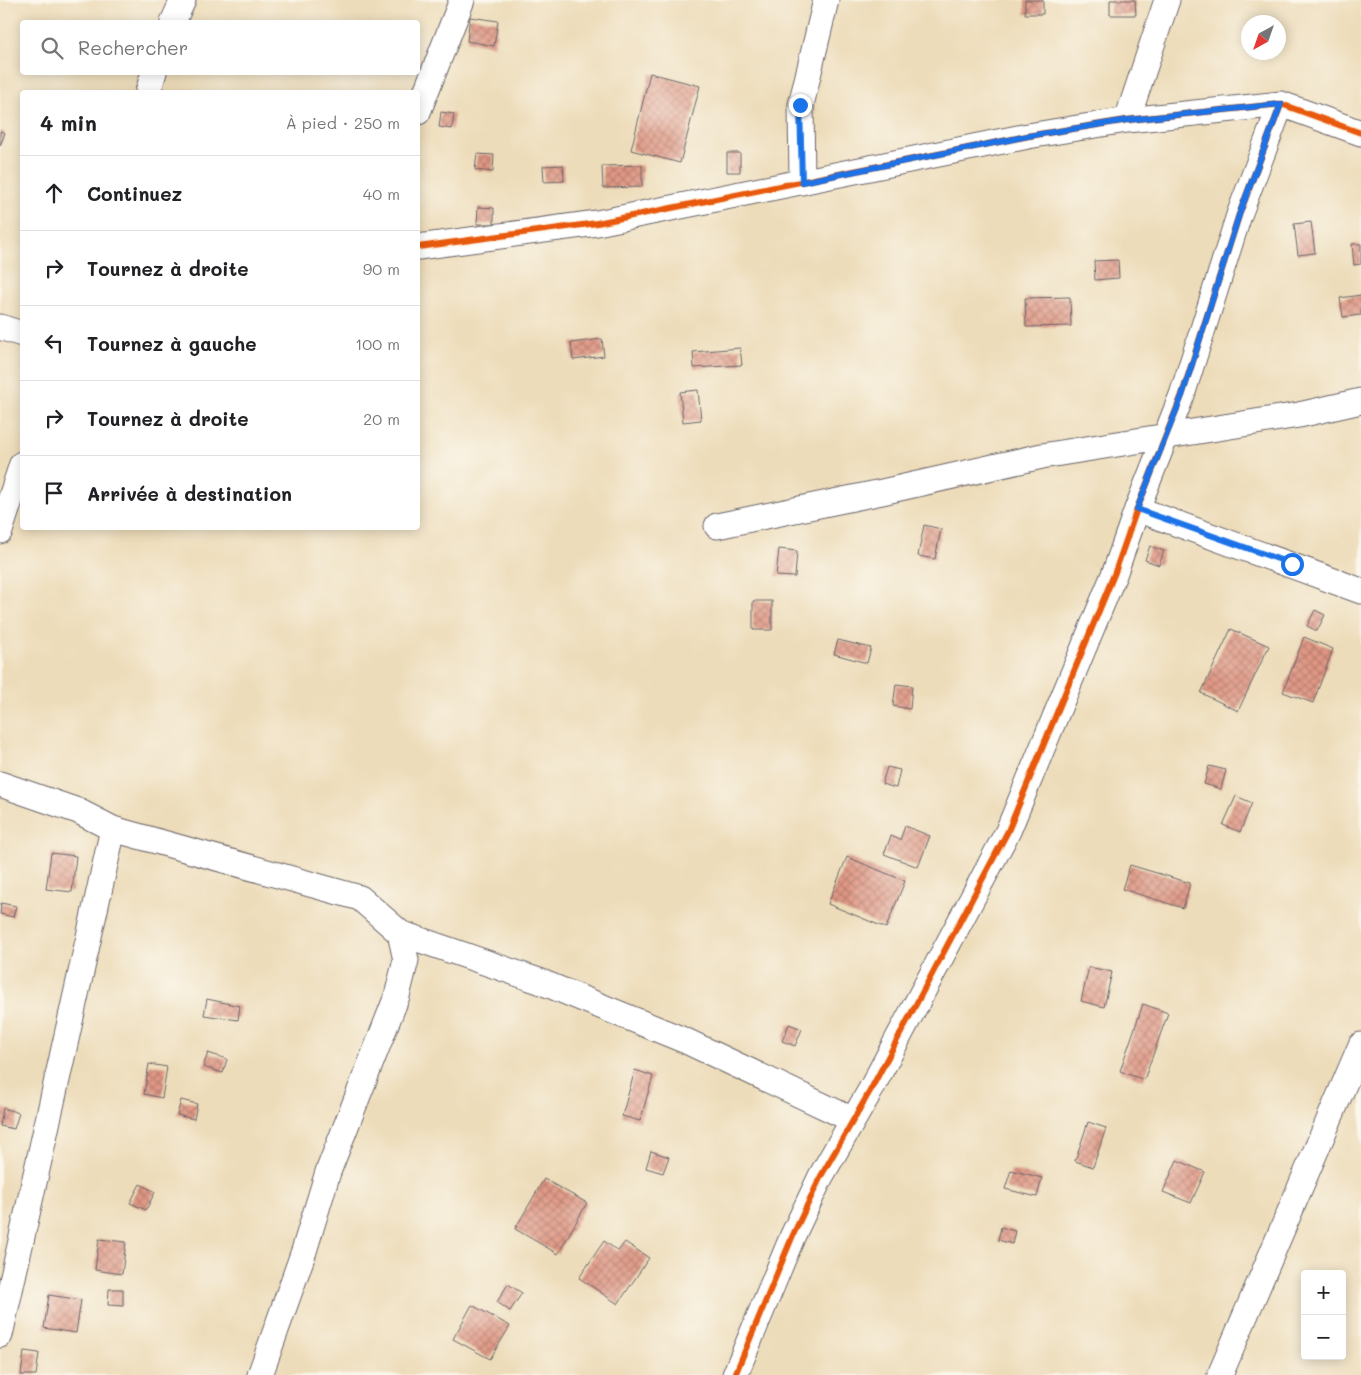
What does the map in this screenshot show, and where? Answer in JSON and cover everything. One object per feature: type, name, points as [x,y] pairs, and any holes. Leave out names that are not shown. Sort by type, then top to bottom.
[{"type":"street","points":[[174,20],[182,0]]},
{"type":"street","points":[[420,107],[462,0]]},
{"type":"street","points":[[802,182],[800,105],[826,0]]},
{"type":"street","points":[[1128,120],[1167,0]]},
{"type":"street","points":[[149,90],[153,75]]},
{"type":"street","points":[[420,247],[597,223],[1028,136],[1128,120],[1281,104],[1361,133]]},
{"type":"street","points":[[735,1375],[792,1235],[821,1176],[1008,831],[1115,572],[1137,509],[1182,396],[1239,215],[1281,104]]},
{"type":"street","points":[[0,327],[20,333]]},
{"type":"street","points":[[717,526],[882,492],[1042,456],[1165,438],[1299,415],[1361,402]]},
{"type":"street","points":[[0,531],[20,470]]},
{"type":"street","points":[[1137,509],[1361,591]]},
{"type":"street","points":[[0,784],[78,811],[113,829],[360,898],[400,934],[539,981],[686,1041],[853,1120]]},
{"type":"street","points":[[0,1335],[113,829]]},
{"type":"street","points":[[260,1375],[304,1251],[328,1172],[397,996],[406,960],[400,934]]},
{"type":"street","points":[[1220,1375],[1361,1044]]},
{"type":"building","points":[[1025,0],[1043,0],[1043,14],[1025,14]]},
{"type":"building","points":[[1110,0],[1135,0],[1136,15],[1110,15]]},
{"type":"building","points":[[470,17],[498,21],[494,46],[467,41]]},
{"type":"building","points":[[650,73],[700,86],[680,163],[631,150]]},
{"type":"building","points":[[441,112],[454,114],[452,129],[439,127]]},
{"type":"building","points":[[0,131],[5,133],[0,146]]},
{"type":"building","points":[[727,153],[740,153],[740,172],[727,172]]},
{"type":"building","points":[[477,154],[494,155],[493,172],[475,170]]},
{"type":"building","points":[[563,165],[564,181],[544,182],[543,166]]},
{"type":"building","points":[[642,165],[642,187],[603,188],[602,166]]},
{"type":"building","points":[[478,207],[494,208],[494,224],[477,224]]},
{"type":"building","points":[[1311,222],[1315,253],[1298,255],[1294,224]]},
{"type":"building","points":[[1352,244],[1361,244],[1361,264],[1354,265]]},
{"type":"building","points":[[1118,260],[1119,278],[1095,280],[1094,261]]},
{"type":"building","points":[[1361,295],[1361,315],[1343,317],[1340,298]]},
{"type":"building","points":[[1070,297],[1071,326],[1026,327],[1025,298]]},
{"type":"building","points":[[602,339],[604,356],[573,360],[571,343]]},
{"type":"building","points":[[740,348],[742,365],[694,368],[693,352]]},
{"type":"building","points":[[698,390],[701,420],[683,422],[680,392]]},
{"type":"building","points":[[924,525],[941,529],[935,559],[918,556]]},
{"type":"building","points":[[1150,546],[1164,551],[1159,565],[1145,560]]},
{"type":"building","points":[[779,549],[797,551],[795,577],[776,576]]},
{"type":"building","points":[[753,601],[772,601],[772,630],[753,630]]},
{"type":"building","points":[[1315,610],[1325,615],[1317,631],[1307,626]]},
{"type":"building","points":[[1231,629],[1269,646],[1238,711],[1201,693]]},
{"type":"building","points":[[1304,637],[1333,649],[1313,703],[1283,692]]},
{"type":"building","points":[[838,640],[871,648],[867,663],[834,654]]},
{"type":"building","points":[[896,684],[912,686],[910,709],[893,706]]},
{"type":"building","points":[[1209,766],[1226,770],[1221,789],[1204,784]]},
{"type":"building","points":[[887,767],[900,770],[896,788],[882,784]]},
{"type":"building","points":[[1236,796],[1252,803],[1240,832],[1223,825]]},
{"type":"building","points":[[905,826],[930,836],[918,867],[884,854],[891,836],[900,840]]},
{"type":"building","points":[[51,853],[76,856],[72,892],[46,889]]},
{"type":"building","points":[[847,857],[905,881],[886,928],[828,904]]},
{"type":"building","points":[[1130,865],[1190,883],[1183,908],[1122,889]]},
{"type":"building","points":[[1,903],[16,906],[13,917],[0,914]]},
{"type":"building","points":[[1089,967],[1112,972],[1104,1007],[1081,1001]]},
{"type":"building","points":[[207,999],[240,1006],[238,1020],[204,1015]]},
{"type":"building","points":[[1143,1004],[1168,1013],[1144,1080],[1120,1071]]},
{"type":"building","points":[[789,1024],[802,1029],[795,1046],[782,1041]]},
{"type":"building","points":[[208,1053],[227,1059],[223,1073],[203,1067]]},
{"type":"building","points":[[149,1064],[167,1067],[162,1098],[144,1094]]},
{"type":"building","points":[[635,1070],[653,1076],[640,1121],[622,1116]]},
{"type":"building","points":[[181,1100],[197,1104],[194,1119],[177,1115]]},
{"type":"building","points":[[3,1108],[19,1113],[14,1129],[0,1126]]},
{"type":"building","points":[[1088,1122],[1106,1128],[1093,1167],[1075,1161]]},
{"type":"building","points":[[651,1151],[669,1157],[663,1173],[646,1168]]},
{"type":"building","points":[[1177,1160],[1205,1172],[1191,1203],[1163,1192]]},
{"type":"building","points":[[1011,1170],[1042,1178],[1037,1197],[1005,1189]]},
{"type":"building","points":[[544,1179],[587,1203],[558,1254],[515,1229]]},
{"type":"building","points":[[140,1184],[155,1192],[146,1210],[130,1203]]},
{"type":"building","points":[[1001,1227],[1015,1231],[1012,1244],[998,1240]]},
{"type":"building","points":[[99,1239],[126,1242],[122,1274],[95,1270]]},
{"type":"building","points":[[604,1241],[618,1251],[625,1242],[649,1258],[618,1304],[579,1278]]},
{"type":"building","points":[[508,1284],[522,1293],[510,1311],[497,1302]]},
{"type":"building","points":[[109,1289],[123,1289],[123,1306],[108,1305]]},
{"type":"building","points":[[49,1295],[81,1300],[76,1333],[44,1328]]},
{"type":"building","points":[[472,1305],[510,1326],[490,1359],[453,1339]]},
{"type":"building","points":[[24,1351],[39,1353],[36,1375],[21,1375]]},
{"type":"cycle path","points":[[420,247],[597,223],[1028,136],[1127,120],[1281,104],[1361,133]]},
{"type":"cycle path","points":[[735,1375],[793,1235],[821,1176],[870,1091],[1008,831],[1115,572],[1137,509],[1182,395],[1239,215],[1281,104]]},
{"type":"route","points":[[800,105],[802,182],[1028,136],[1128,120],[1281,104],[1239,215],[1182,396],[1137,509],[1292,564]]}]
